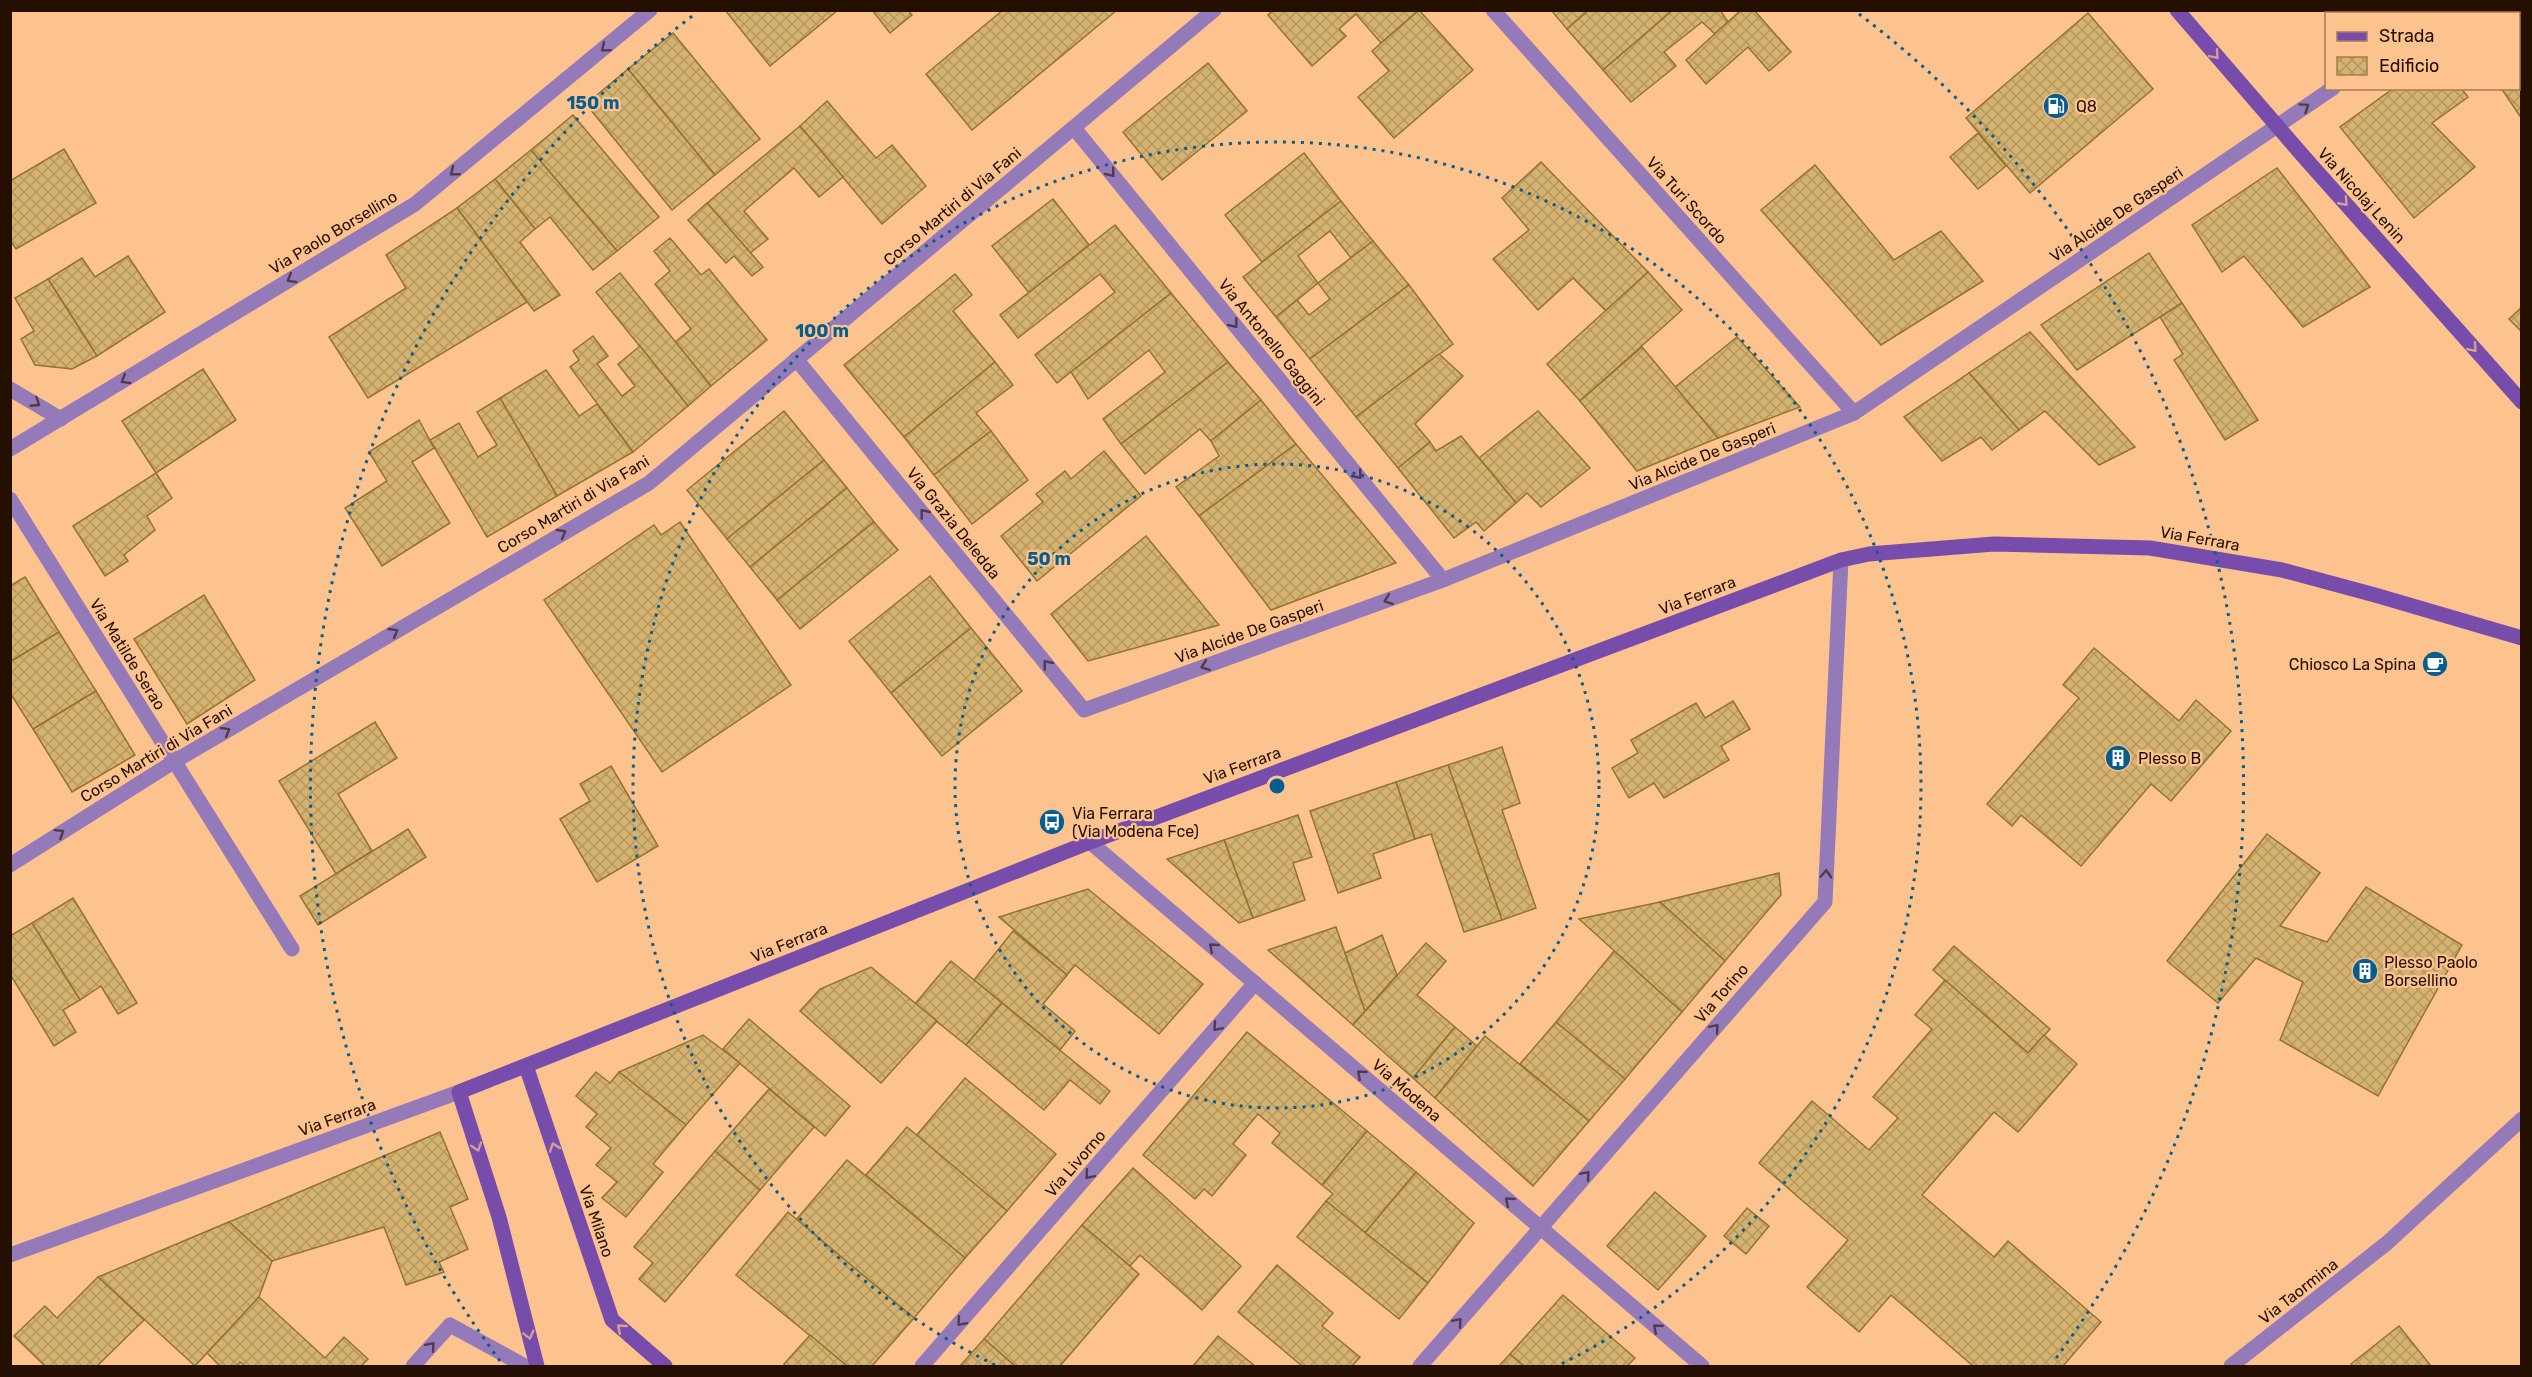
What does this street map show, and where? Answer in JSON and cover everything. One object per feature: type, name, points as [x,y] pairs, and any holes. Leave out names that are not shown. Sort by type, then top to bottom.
[{"type":"street","name":"Via Paolo Borsellino","points":[[10,449],[415,204],[650,10]]},
{"type":"street","name":"Corso Martiri di Via Fani","points":[[10,865],[175,761],[649,483],[1214,10]]},
{"type":"street","name":"Via Turi Scordo","points":[[1493,10],[1854,413]]},
{"type":"street","name":"Via Nicolaj Lenin","points":[[2177,10],[2522,402]]},
{"type":"street","name":"Via Alcide De Gasperi","points":[[1084,710],[1443,580],[1854,413],[2330,90]]},
{"type":"street","name":"Via Antonello Gaggini","points":[[1074,128],[1443,580]]},
{"type":"street","name":"Via Grazia Deledda","points":[[796,359],[1084,710]]},
{"type":"street","points":[[10,389],[61,419]]},
{"type":"street","name":"Via Matilde Serao","points":[[10,499],[292,949]]},
{"type":"street","name":"Via Ferrara","points":[[10,1255],[459,1092],[1090,842],[1841,560],[1869,554],[1994,544],[2150,548],[2282,570],[2522,638]]},
{"type":"street","name":"Via Torino","points":[[1420,1366],[1825,902],[1841,560]]},
{"type":"street","name":"Via Modena","points":[[1090,842],[1702,1366]]},
{"type":"street","name":"Via Livorno","points":[[922,1366],[1255,983]]},
{"type":"street","name":"Via Milano","points":[[526,1066],[612,1320],[665,1366]]},
{"type":"street","points":[[459,1092],[499,1217],[537,1366]]},
{"type":"street","name":"Via Taormina","points":[[2231,1366],[2387,1243],[2522,1119]]},
{"type":"street","points":[[413,1366],[450,1324],[525,1366]]},
{"type":"building","points":[[725,10],[838,10],[770,66]]},
{"type":"building","points":[[872,10],[908,10],[912,15],[890,33]]},
{"type":"building","points":[[1003,10],[1117,10],[972,130],[926,74]]},
{"type":"building","points":[[1273,10],[1419,10],[1381,43],[1356,14],[1339,29],[1346,36],[1312,66],[1268,15]]},
{"type":"building","points":[[1419,10],[1473,70],[1394,138],[1358,97],[1389,71],[1372,51]]},
{"type":"building","points":[[1551,10],[1589,10],[1567,29]]},
{"type":"building","points":[[1589,10],[1673,10],[1603,70],[1567,29]]},
{"type":"building","points":[[1673,10],[1720,10],[1728,22],[1715,34],[1702,22],[1664,52],[1676,66],[1631,102],[1603,70]]},
{"type":"building","points":[[1741,10],[1754,10],[1791,52],[1769,71],[1748,47],[1706,84],[1686,60]]},
{"type":"building","points":[[2522,10],[2522,119],[2502,90],[2520,90],[2520,12],[2502,12]]},
{"type":"building","points":[[2088,13],[2153,89],[2030,193],[1966,118]]},
{"type":"building","points":[[673,33],[760,139],[715,175],[628,69]]},
{"type":"building","points":[[1208,63],[1247,111],[1162,180],[1123,132]]},
{"type":"building","points":[[628,69],[715,175],[672,210],[586,104]]},
{"type":"building","points":[[2391,90],[2463,90],[2468,97],[2432,123],[2475,167],[2414,218],[2340,127]]},
{"type":"building","points":[[827,101],[876,158],[892,145],[926,186],[882,224],[800,126]]},
{"type":"building","points":[[573,115],[659,217],[617,251],[531,150]]},
{"type":"building","points":[[800,126],[843,177],[819,197],[794,168],[744,211],[768,239],[750,253],[707,203]]},
{"type":"building","points":[[1978,133],[2006,166],[1978,189],[1950,157]]},
{"type":"building","points":[[64,149],[96,203],[16,249],[10,240],[10,181]]},
{"type":"building","points":[[531,150],[617,251],[593,270],[550,217],[535,229],[495,179]]},
{"type":"building","points":[[1304,153],[1341,201],[1262,262],[1225,215]]},
{"type":"building","points":[[1541,162],[1648,272],[1606,311],[1573,278],[1538,310],[1493,259],[1529,230],[1502,198]]},
{"type":"building","points":[[1815,165],[1894,260],[1941,231],[1983,281],[1881,345],[1761,210]]},
{"type":"building","points":[[2277,168],[2370,287],[2303,327],[2244,256],[2222,272],[2192,225]]},
{"type":"building","points":[[495,179],[535,229],[520,242],[560,295],[534,311],[457,208]]},
{"type":"building","points":[[1053,199],[1089,245],[1029,293],[992,246]]},
{"type":"building","points":[[1341,201],[1373,241],[1351,258],[1330,231],[1298,256],[1318,283],[1276,317],[1243,277]]},
{"type":"building","points":[[707,203],[763,267],[752,276],[734,256],[726,263],[688,220]]},
{"type":"building","points":[[457,208],[527,302],[368,398],[329,337],[406,288],[386,255]]},
{"type":"building","points":[[1115,225],[1171,293],[1057,383],[1035,355],[1115,292],[1100,274],[1018,338],[1000,315]]},
{"type":"building","points":[[670,238],[701,275],[709,269],[767,340],[711,386],[675,342],[691,329],[655,284],[670,271],[654,251]]},
{"type":"building","points":[[1373,241],[1409,285],[1310,359],[1276,317],[1297,300],[1309,315],[1330,299],[1318,283]]},
{"type":"building","points":[[2149,253],[2182,303],[2077,370],[2041,325]]},
{"type":"building","points":[[128,256],[165,312],[97,356],[48,279],[82,258],[95,277]]},
{"type":"building","points":[[1648,272],[1682,310],[1580,401],[1547,364]]},
{"type":"building","points":[[620,273],[711,386],[688,406],[596,292]]},
{"type":"building","points":[[955,274],[972,295],[953,311],[995,362],[904,437],[844,365]]},
{"type":"building","points":[[48,279],[97,356],[72,369],[35,365],[21,339],[34,331],[15,298]]},
{"type":"building","points":[[1409,285],[1453,344],[1356,417],[1310,359]]},
{"type":"building","points":[[1171,293],[1228,362],[1121,444],[1103,419],[1165,372],[1149,350],[1088,399],[1071,372]]},
{"type":"building","points":[[2182,303],[2258,420],[2225,440],[2174,360],[2183,354],[2160,317]]},
{"type":"building","points":[[2522,307],[2522,332],[2509,319]]},
{"type":"building","points":[[2030,332],[2135,447],[2099,465],[2045,411],[2019,430],[1969,373]]},
{"type":"building","points":[[593,336],[608,356],[597,364],[622,396],[635,386],[618,364],[640,346],[688,406],[633,452],[570,367],[579,360],[573,351]]},
{"type":"building","points":[[1737,337],[1800,407],[1718,438],[1675,387]]},
{"type":"building","points":[[1642,347],[1718,438],[1637,471],[1580,401]]},
{"type":"building","points":[[1439,354],[1463,376],[1415,424],[1430,442],[1398,468],[1356,417]]},
{"type":"building","points":[[995,362],[1013,385],[976,413],[991,431],[934,475],[904,437]]},
{"type":"building","points":[[1228,362],[1261,400],[1211,441],[1200,429],[1145,474],[1121,444]]},
{"type":"building","points":[[203,369],[236,420],[156,473],[122,421]]},
{"type":"building","points":[[546,370],[579,416],[597,404],[633,452],[557,496],[500,398]]},
{"type":"building","points":[[1969,373],[2019,430],[1992,450],[1981,437],[1942,461],[1904,417]]},
{"type":"building","points":[[500,398],[557,496],[487,537],[430,440],[459,423],[478,457],[497,445],[477,412]]},
{"type":"building","points":[[1261,400],[1296,444],[1199,516],[1176,487],[1219,456],[1211,441]]},
{"type":"building","points":[[784,411],[824,460],[727,539],[687,490]]},
{"type":"building","points":[[1538,411],[1590,468],[1541,507],[1527,493],[1516,503],[1479,458]]},
{"type":"building","points":[[419,420],[434,448],[412,462],[450,523],[382,566],[345,508],[387,481],[369,452]]},
{"type":"building","points":[[991,431],[1028,480],[972,524],[934,475]]},
{"type":"building","points":[[1461,436],[1516,503],[1484,531],[1476,522],[1454,538],[1398,468],[1430,442],[1436,451]]},
{"type":"building","points":[[1296,444],[1396,563],[1271,610],[1199,516]]},
{"type":"building","points":[[1104,451],[1141,496],[1037,581],[1001,536],[1043,502],[1036,494],[1065,471],[1071,479]]},
{"type":"building","points":[[824,460],[847,488],[750,567],[727,539]]},
{"type":"building","points":[[156,473],[172,498],[147,516],[155,530],[124,555],[128,561],[105,576],[73,526]]},
{"type":"building","points":[[847,488],[874,522],[777,600],[750,567]]},
{"type":"building","points":[[680,522],[791,685],[662,772],[544,600],[654,525],[661,535]]},
{"type":"building","points":[[874,522],[898,550],[800,629],[777,600]]},
{"type":"building","points":[[1146,536],[1219,625],[1088,661],[1051,614]]},
{"type":"building","points":[[930,576],[971,628],[891,693],[849,641]]},
{"type":"building","points":[[25,577],[59,632],[10,662],[10,586]]},
{"type":"building","points":[[204,595],[255,680],[187,724],[134,639]]},
{"type":"building","points":[[971,628],[1022,691],[942,756],[891,693]]},
{"type":"building","points":[[59,632],[96,691],[33,729],[10,693],[10,662]]},
{"type":"building","name":"Plesso B","points":[[2094,648],[2179,721],[2196,700],[2231,731],[2171,801],[2151,784],[2081,866],[2021,815],[2012,826],[1987,804],[2079,698],[2063,685]]},
{"type":"building","name":"Chiosco La Spina","points":[[2429,656],[2446,663],[2442,673],[2425,665]]},
{"type":"building","points":[[96,691],[135,755],[72,792],[33,729]]},
{"type":"building","points":[[1733,701],[1750,729],[1721,746],[1729,760],[1664,798],[1654,783],[1629,798],[1612,768],[1638,753],[1631,740],[1696,703],[1705,718]]},
{"type":"building","points":[[375,722],[397,758],[338,794],[372,851],[336,874],[279,781]]},
{"type":"building","points":[[1502,747],[1520,803],[1502,810],[1536,908],[1502,920],[1448,765]]},
{"type":"building","points":[[1448,765],[1502,920],[1464,932],[1431,834],[1415,839],[1396,782]]},
{"type":"building","points":[[611,766],[658,846],[597,882],[560,819],[590,801],[580,784]]},
{"type":"building","points":[[1396,782],[1415,839],[1373,854],[1381,878],[1338,893],[1310,811]]},
{"type":"building","points":[[1298,815],[1312,857],[1293,863],[1305,900],[1253,918],[1224,840]]},
{"type":"building","points":[[408,829],[426,857],[318,925],[300,896]]},
{"type":"building","name":"Plesso Paolo Borsellino","points":[[2267,834],[2320,873],[2280,926],[2327,942],[2366,887],[2462,945],[2378,1096],[2280,1040],[2303,982],[2256,958],[2218,1003],[2167,961]]},
{"type":"building","points":[[1224,840],[1253,918],[1239,923],[1167,859]]},
{"type":"building","points":[[1779,873],[1781,895],[1725,961],[1660,902]]},
{"type":"building","points":[[1088,889],[1203,984],[1159,1034],[1075,965],[1067,975],[999,917]]},
{"type":"building","points":[[73,898],[137,1003],[118,1014],[101,986],[80,1000],[32,923]]},
{"type":"building","points":[[1660,902],[1725,961],[1682,1012],[1579,919]]},
{"type":"building","points":[[32,923],[80,1000],[63,1010],[76,1032],[54,1046],[10,974],[10,936]]},
{"type":"building","points":[[1336,927],[1365,1011],[1353,1025],[1268,950]]},
{"type":"building","points":[[1013,931],[1067,975],[1043,1004],[1075,1031],[1060,1050],[974,980]]},
{"type":"building","points":[[1382,935],[1397,975],[1365,1011],[1345,953]]},
{"type":"building","points":[[1426,943],[1446,961],[1417,995],[1455,1027],[1413,1078],[1353,1025]]},
{"type":"building","points":[[1954,946],[2050,1029],[2028,1053],[1933,970]]},
{"type":"building","points":[[1614,951],[1682,1012],[1625,1079],[1556,1022]]},
{"type":"building","points":[[951,961],[1002,1003],[966,1045],[915,1004]]},
{"type":"building","points":[[871,967],[937,1021],[881,1083],[800,1011],[820,989]]},
{"type":"building","points":[[1945,980],[2028,1053],[2044,1035],[2077,1064],[2018,1132],[1994,1112],[1922,1195],[1994,1257],[2008,1241],[2101,1322],[2063,1366],[1973,1366],[1891,1295],[1859,1332],[1807,1287],[1848,1240],[1759,1163],[1812,1101],[1869,1150],[1898,1118],[1873,1097],[1932,1029],[1915,1015]]},
{"type":"building","points":[[1002,1003],[1110,1091],[1100,1104],[1070,1080],[1044,1110],[966,1045]]},
{"type":"building","points":[[749,1019],[850,1106],[825,1136],[723,1049]]},
{"type":"building","points":[[1556,1022],[1625,1079],[1589,1121],[1520,1064]]},
{"type":"building","points":[[1455,1027],[1477,1046],[1435,1098],[1413,1078]]},
{"type":"building","points":[[1247,1032],[1367,1131],[1322,1185],[1272,1143],[1280,1133],[1258,1114],[1233,1144],[1246,1155],[1212,1196],[1204,1189],[1195,1199],[1143,1155]]},
{"type":"building","points":[[703,1035],[740,1063],[686,1125],[619,1072]]},
{"type":"building","points":[[1485,1036],[1589,1121],[1533,1186],[1435,1098]]},
{"type":"building","points":[[596,1072],[610,1083],[619,1072],[686,1125],[653,1164],[663,1172],[626,1217],[602,1198],[617,1182],[596,1165],[611,1148],[586,1127],[597,1114],[576,1096]]},
{"type":"building","points":[[965,1078],[1056,1154],[1007,1211],[916,1136]]},
{"type":"building","points":[[769,1089],[814,1127],[760,1190],[715,1151]]},
{"type":"building","points":[[907,1127],[1007,1211],[965,1258],[866,1175]]},
{"type":"building","points":[[1367,1131],[1416,1172],[1365,1233],[1326,1201],[1333,1194],[1322,1185]]},
{"type":"building","points":[[440,1132],[468,1199],[450,1207],[468,1249],[439,1262],[444,1272],[406,1285],[384,1227],[272,1261],[229,1222]]},
{"type":"building","points":[[715,1151],[760,1190],[665,1302],[639,1279],[653,1263],[634,1247]]},
{"type":"building","points":[[847,1160],[965,1258],[914,1318],[796,1220]]},
{"type":"building","points":[[1133,1168],[1241,1266],[1202,1310],[1140,1255],[1130,1266],[1082,1225]]},
{"type":"building","points":[[1416,1172],[1474,1223],[1428,1283],[1365,1233]]},
{"type":"building","points":[[1655,1192],[1706,1236],[1658,1290],[1607,1246]]},
{"type":"building","points":[[1326,1201],[1428,1283],[1399,1319],[1297,1237]]},
{"type":"building","points":[[1747,1208],[1769,1226],[1746,1254],[1724,1236]]},
{"type":"building","points":[[788,1212],[914,1318],[872,1366],[847,1366],[736,1275]]},
{"type":"building","points":[[229,1222],[272,1261],[259,1297],[195,1366],[98,1277]]},
{"type":"building","points":[[1082,1225],[1139,1274],[1060,1366],[1015,1366],[984,1339]]},
{"type":"building","points":[[1277,1265],[1333,1313],[1322,1326],[1360,1357],[1352,1366],[1302,1366],[1238,1312]]},
{"type":"building","points":[[98,1277],[144,1320],[97,1366],[45,1366],[14,1336],[45,1306],[57,1318]]},
{"type":"building","points":[[1563,1295],[1635,1358],[1627,1366],[1524,1366],[1510,1354]]},
{"type":"building","points":[[259,1297],[325,1358],[344,1337],[368,1359],[361,1366],[245,1366],[240,1362],[237,1366],[220,1366],[207,1353]]},
{"type":"building","points":[[2399,1326],[2431,1366],[2353,1366],[2351,1364]]},
{"type":"building","points":[[810,1335],[847,1366],[786,1366],[784,1364]]},
{"type":"building","points":[[1218,1336],[1255,1366],[1193,1366]]},
{"type":"building","points":[[984,1339],[1015,1366],[960,1366]]},
{"type":"building","points":[[1510,1354],[1524,1366],[1499,1366]]},
{"type":"place","name":"Q8","points":[[2056,106]]},
{"type":"place","name":"Chiosco La Spina","points":[[2435,664]]},
{"type":"place","name":"Plesso B","points":[[2118,758]]},
{"type":"place","name":"Via Ferrara (Via Modena Fce)","points":[[1052,822]]},
{"type":"place","name":"Plesso Paolo Borsellino","points":[[2365,971]]}]
